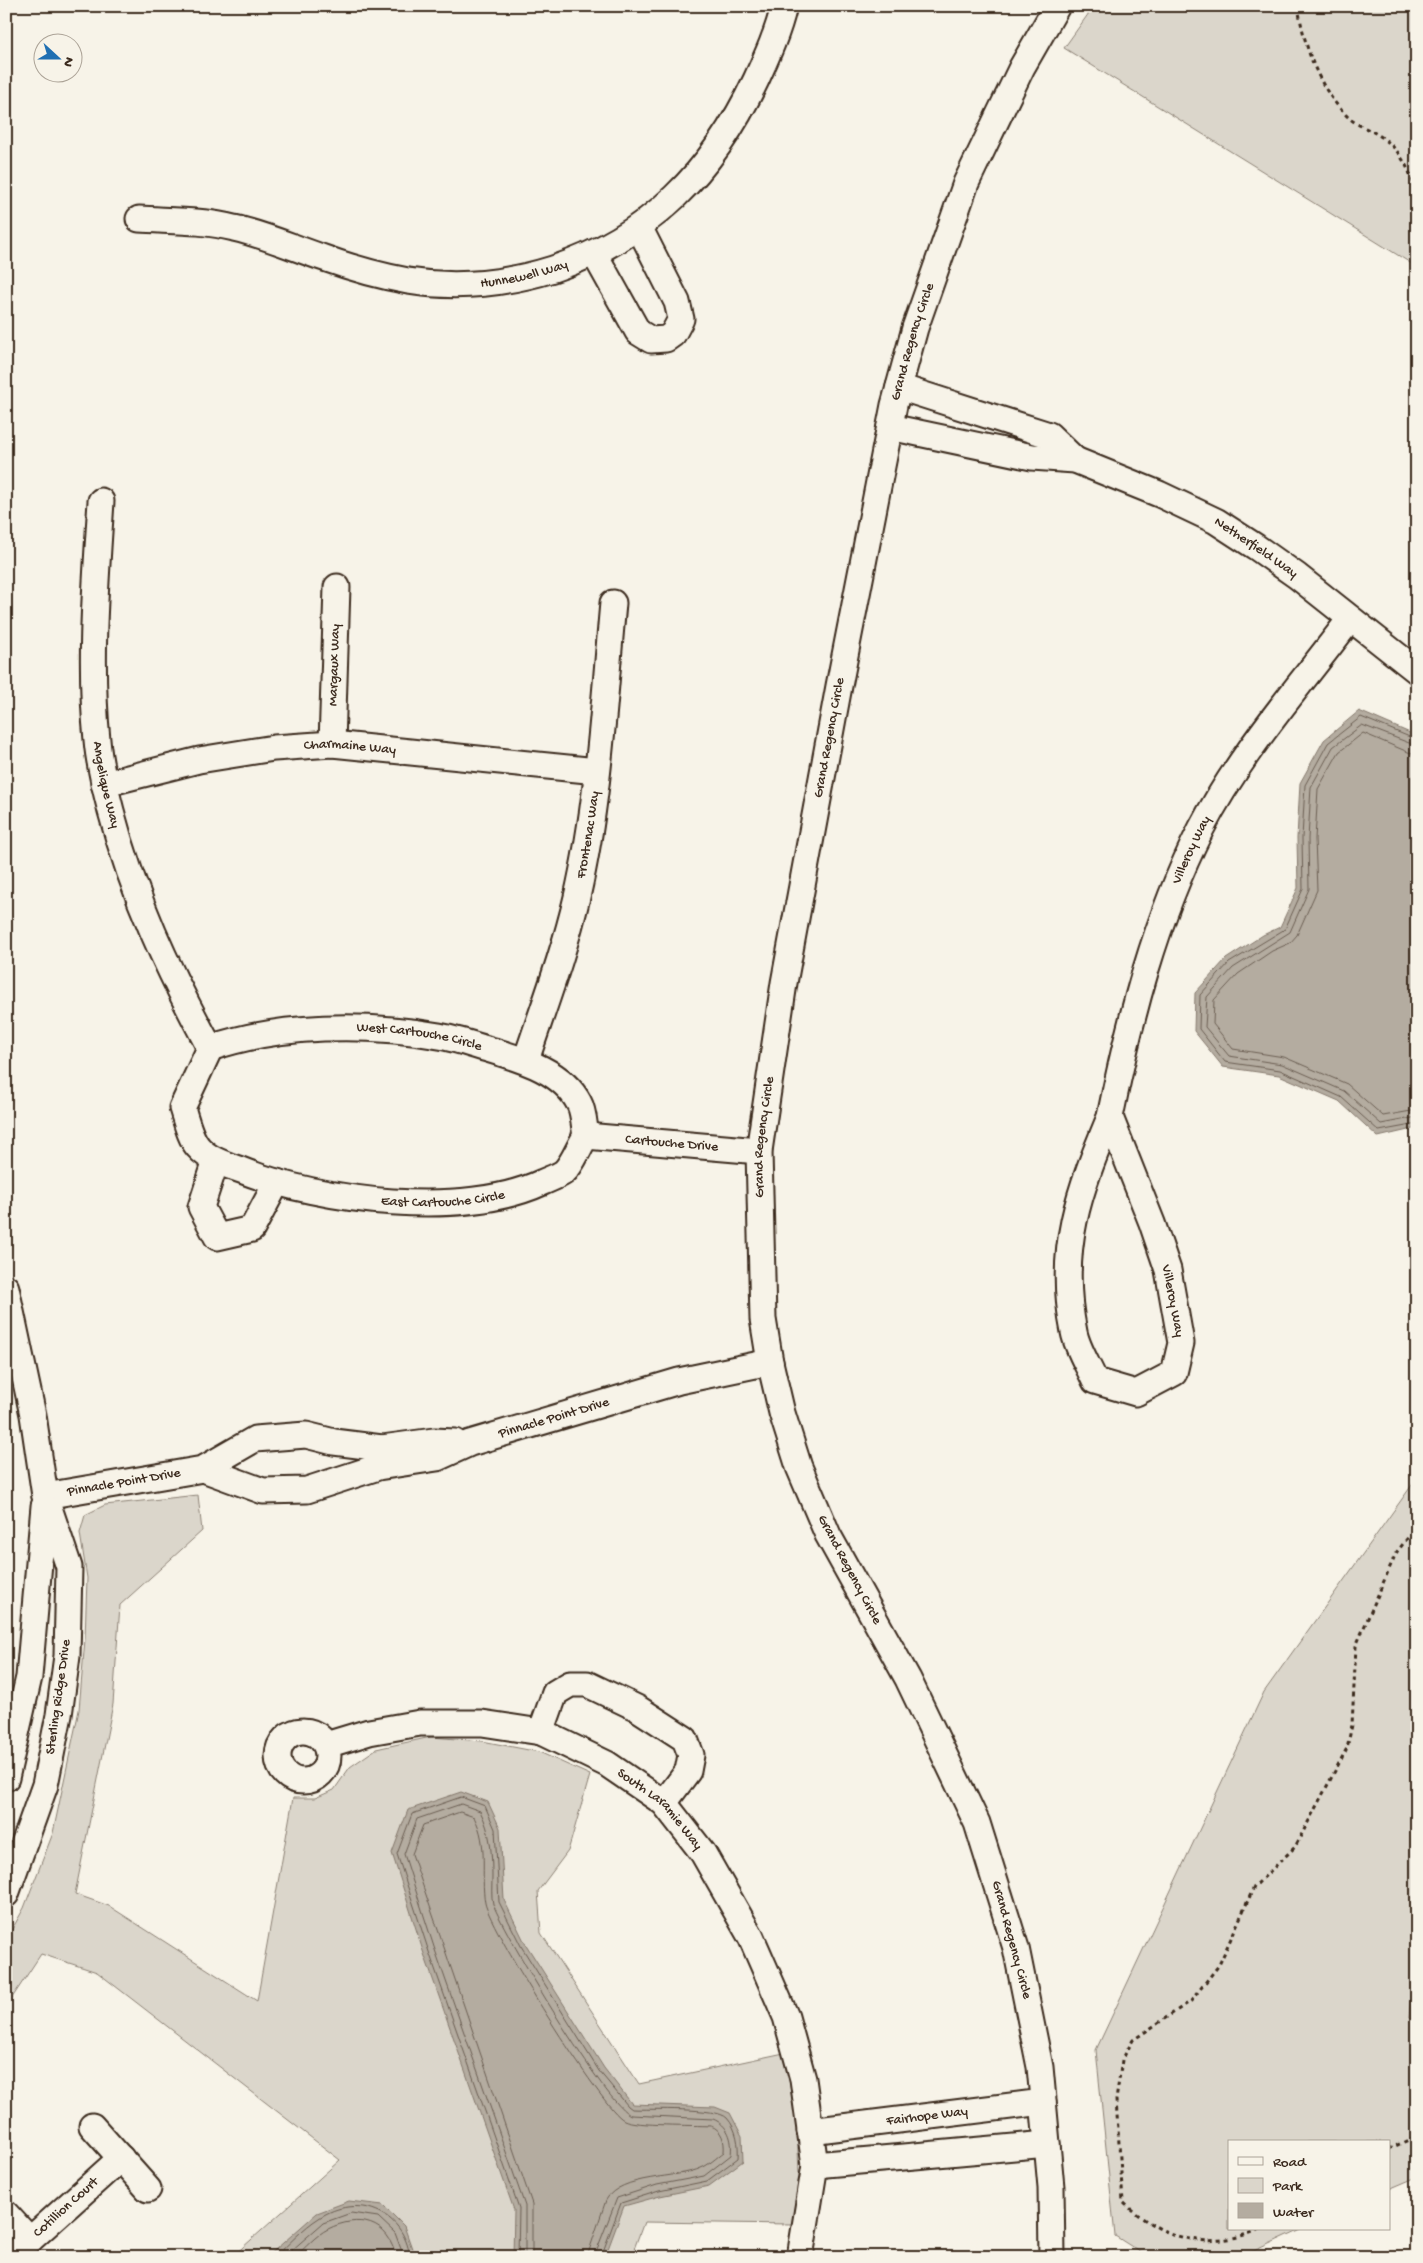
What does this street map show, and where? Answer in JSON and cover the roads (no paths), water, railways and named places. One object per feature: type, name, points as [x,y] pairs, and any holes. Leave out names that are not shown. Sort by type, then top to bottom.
[{"type":"street","name":"Hunnewell Way","points":[[139,219],[204,222],[234,228],[368,272],[448,286],[505,282],[536,274],[613,244],[660,211],[689,184],[731,128],[770,49],[784,6]]},
{"type":"street","name":"Grand Regency Circle","points":[[1052,2257],[1051,2186],[1040,2067],[1016,1948],[977,1823],[908,1679],[828,1535],[799,1467],[782,1413],[770,1362],[763,1319],[759,1151],[784,983],[839,686],[899,387],[918,319],[966,183],[1010,91],[1057,6]]},
{"type":"street","points":[[594,253],[638,332],[651,340],[666,338],[673,334],[678,327],[680,310],[639,227]]},
{"type":"street","name":"Netherfield Way","points":[[899,387],[1049,435],[1075,460]]},
{"type":"street","name":"Netherfield Way","points":[[890,427],[1032,457],[1075,460],[1159,494],[1216,521],[1297,576],[1417,671]]},
{"type":"street","name":"Angelique Way","points":[[101,501],[92,644],[97,742],[104,784],[134,889],[154,938],[210,1048]]},
{"type":"street","name":"Margaux Way","points":[[332,744],[337,587]]},
{"type":"street","name":"Frontenac Way","points":[[526,1060],[577,898],[593,813],[613,603]]},
{"type":"street","name":"Villeroy Way","points":[[1110,1117],[1152,1223],[1168,1270],[1181,1343],[1174,1373],[1136,1393],[1095,1381],[1074,1333],[1068,1278],[1068,1247],[1077,1202],[1110,1117],[1138,990],[1164,914],[1202,828],[1227,786],[1259,740],[1350,619]]},
{"type":"street","name":"Charmaine Way","points":[[104,784],[199,760],[274,748],[332,744],[597,771]]},
{"type":"street","name":"West Cartouche Circle","points":[[210,1048],[234,1040],[302,1031],[380,1029],[441,1036],[526,1060],[558,1078],[579,1103],[586,1136]]},
{"type":"street","name":"East Cartouche Circle","points":[[210,1048],[182,1108],[198,1147],[216,1161],[277,1182],[332,1196],[411,1202],[448,1202],[492,1196],[529,1188],[564,1172],[586,1136]]},
{"type":"street","name":"Cartouche Drive","points":[[586,1136],[759,1151]]},
{"type":"street","points":[[216,1161],[201,1207],[217,1237],[252,1229],[277,1182]]},
{"type":"street","name":"Sterling Ridge Drive","points":[[6,1288],[33,1415],[45,1496],[69,1567],[68,1656],[45,1785],[6,1894]]},
{"type":"street","name":"Pinnacle Point Drive","points":[[203,1469],[264,1491],[307,1490],[378,1467],[437,1458],[470,1443],[679,1380],[770,1362]]},
{"type":"street","name":"Pinnacle Point Drive","points":[[45,1496],[203,1469],[255,1439],[306,1435],[334,1442],[382,1448],[434,1441],[470,1443]]},
{"type":"street","points":[[334,1442],[340,1478]]},
{"type":"street","name":"Sterling Ridge Drive","points":[[6,1778],[30,1677],[45,1496]]},
{"type":"street","points":[[541,1732],[555,1693],[570,1684],[587,1684],[637,1708],[685,1739],[691,1755],[688,1771],[664,1803]]},
{"type":"street","name":"South Laramie Way","points":[[326,1745],[369,1732],[420,1723],[482,1723],[541,1732],[607,1764],[664,1803],[703,1853],[751,1937],[786,2017],[803,2079],[814,2165],[800,2257]]},
{"type":"street","name":"Fairhope Way","points":[[810,2131],[1043,2102]]},
{"type":"street","points":[[92,2126],[148,2189]]},
{"type":"street","points":[[814,2165],[1047,2144]]},
{"type":"street","name":"Cotillion Court","points":[[11,2257],[121,2158]]},
{"type":"street","points":[[6,2214],[30,2240]]},
{"type":"water","points":[[1359,711],[1417,736],[1417,1128],[1378,1137],[1339,1101],[1279,1075],[1223,1067],[1194,1031],[1195,993],[1226,959],[1263,935],[1280,927],[1298,888],[1297,838],[1300,783],[1324,740]]},
{"type":"water","points":[[461,1792],[488,1802],[500,1828],[504,1900],[525,1943],[604,2068],[632,2104],[715,2107],[730,2113],[742,2136],[743,2161],[709,2186],[624,2206],[605,2257],[513,2257],[514,2210],[423,1951],[392,1853],[408,1810]]},
{"type":"water","points":[[1417,1982],[1417,2024],[1409,2017],[1411,1994]]},
{"type":"water","points":[[349,2201],[383,2205],[404,2226],[415,2257],[267,2257],[317,2213]]}]
